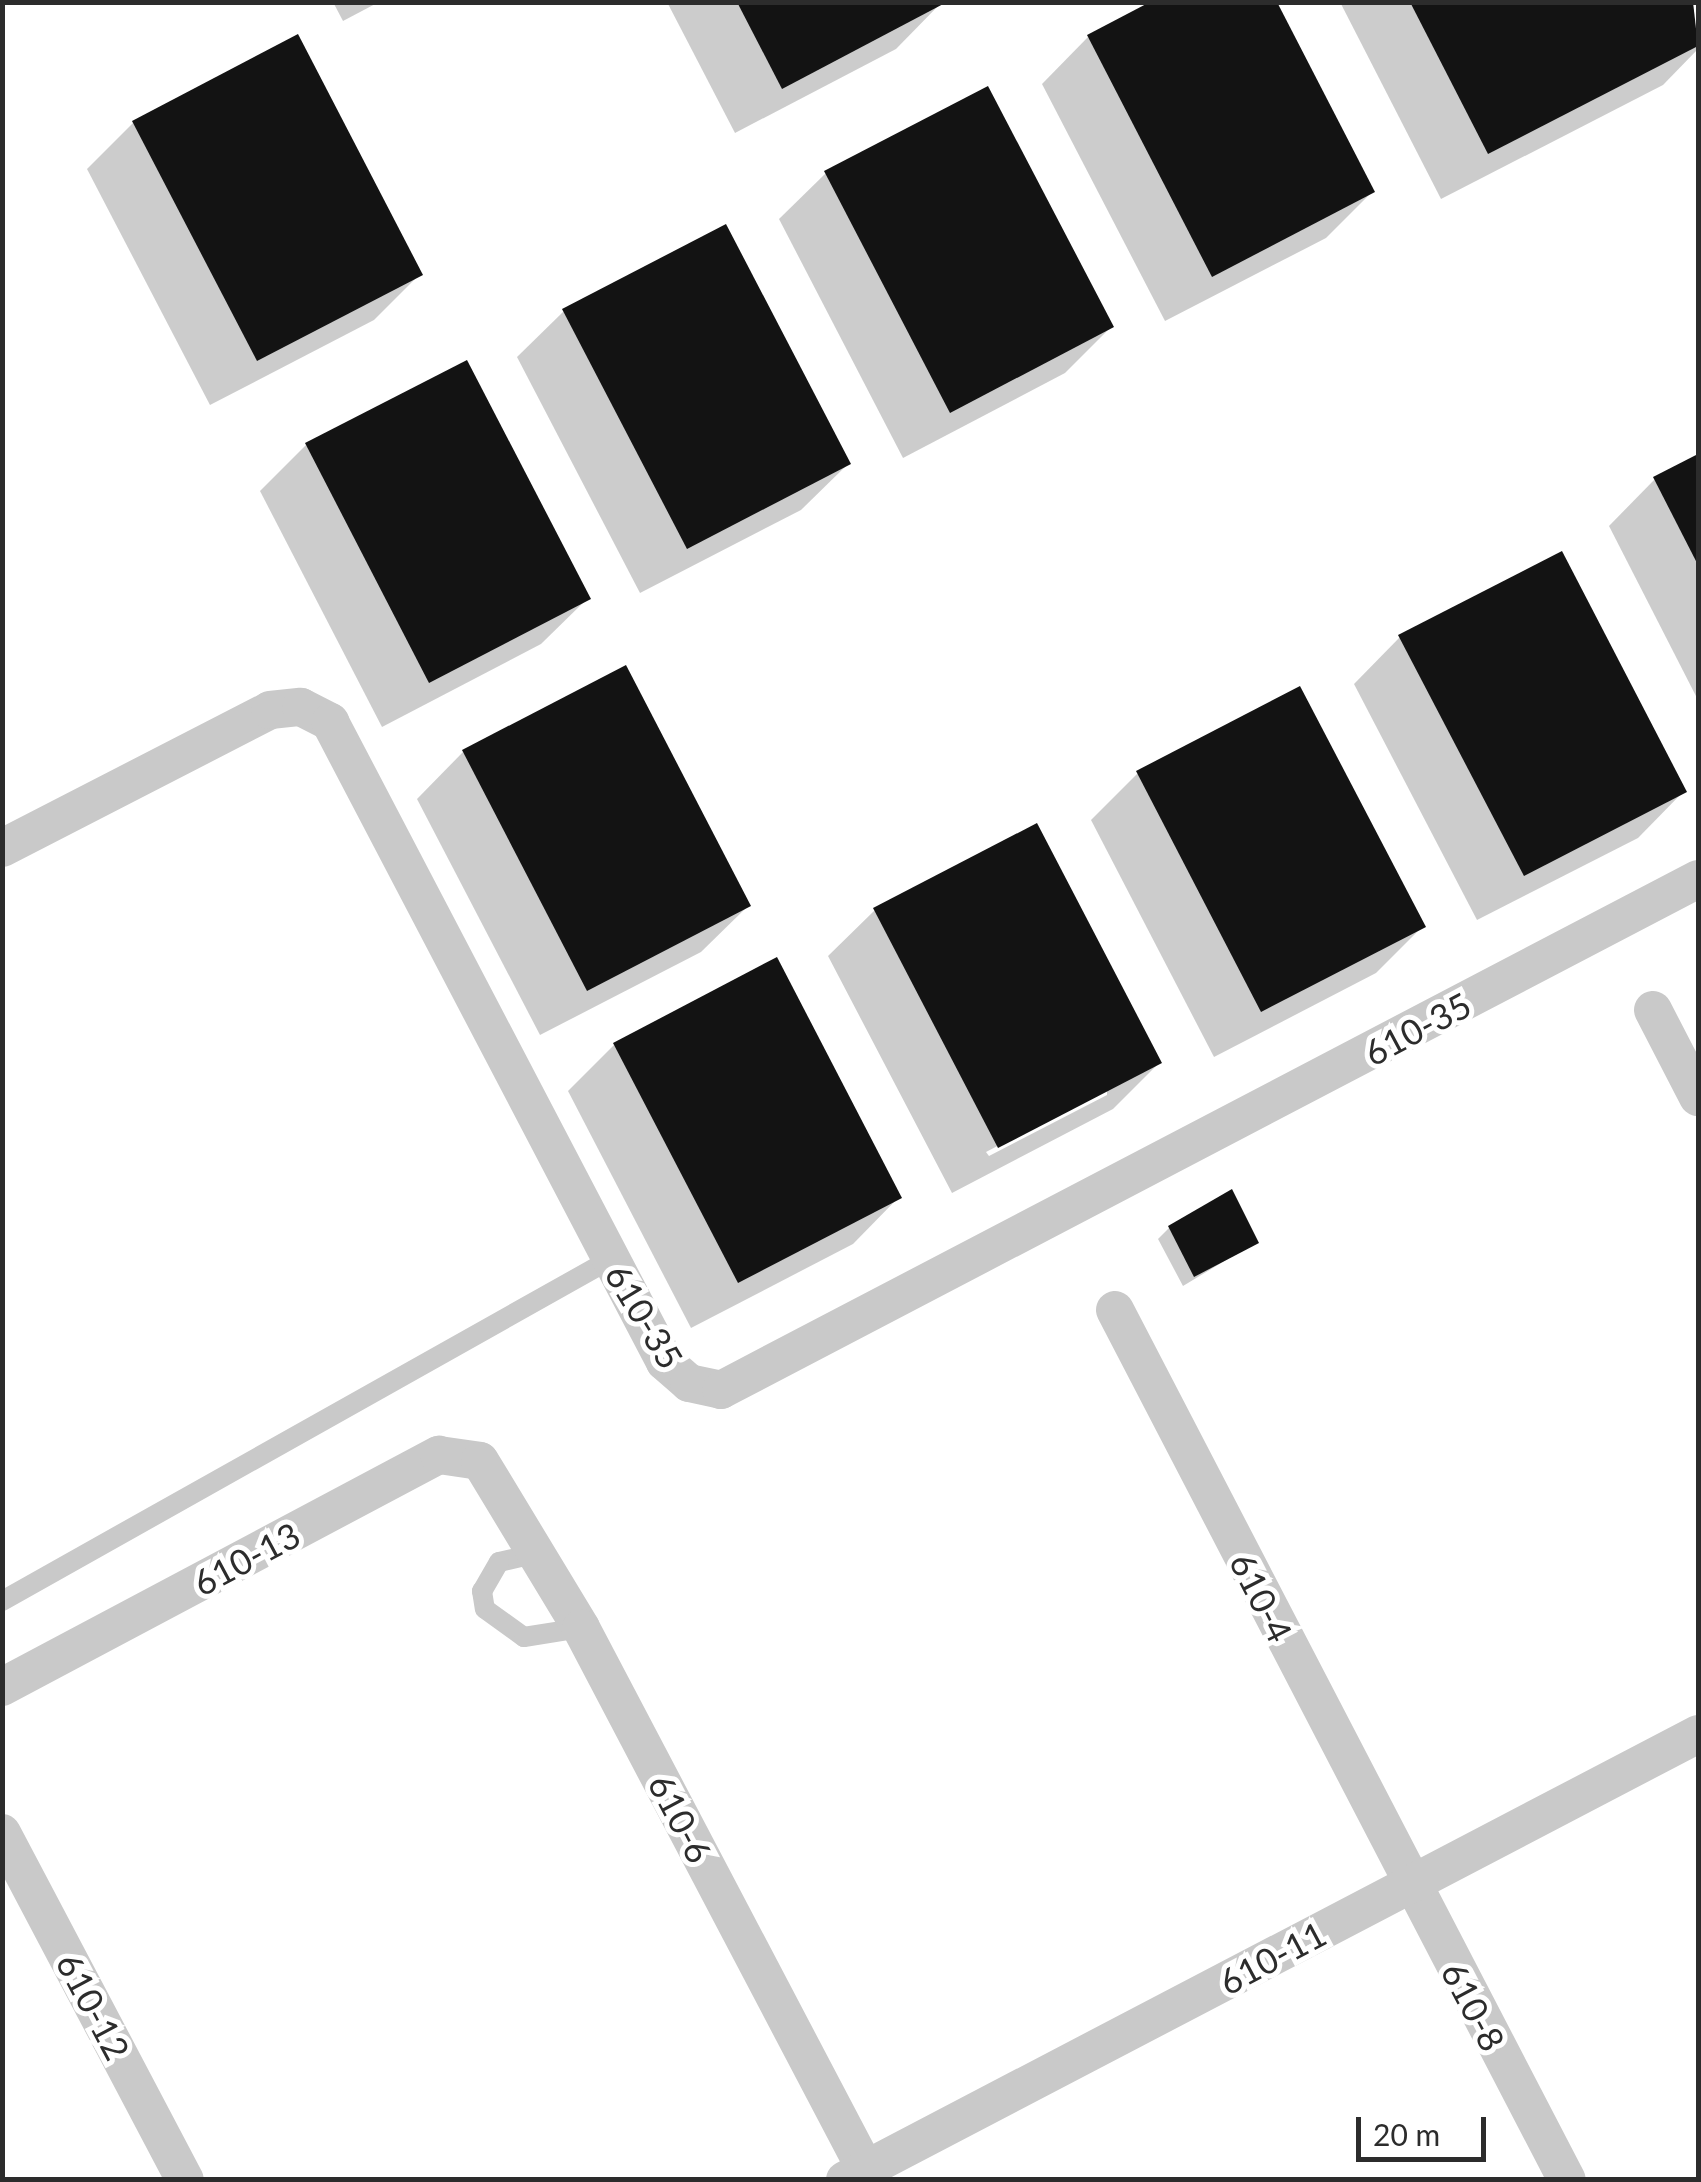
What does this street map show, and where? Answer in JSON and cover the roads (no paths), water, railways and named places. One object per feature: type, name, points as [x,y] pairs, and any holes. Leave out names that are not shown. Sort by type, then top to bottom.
[{"type":"street","name":"610-35","points":[[2,848],[270,710],[317,712],[676,1374],[704,1389],[736,1388],[1698,879]]},
{"type":"street","points":[[1653,1010],[1698,1097]]},
{"type":"street","name":"610-4","points":[[1115,1310],[1410,1885]]},
{"type":"street","name":"610-13","points":[[2,1687],[440,1455],[468,1456],[492,1470]]},
{"type":"street","name":"610-6","points":[[492,1470],[580,1628],[860,2176]]},
{"type":"street","name":"610-11","points":[[860,2176],[1698,1734]]},
{"type":"street","name":"610-12","points":[[2,1833],[184,2180]]},
{"type":"street","name":"610-8","points":[[1410,1885],[1567,2180]]},
{"type":"lane","points":[[2,1601],[612,1260]]},
{"type":"lane","points":[[538,1552],[511,1555],[487,1574],[485,1609],[524,1636],[580,1628]]}]
